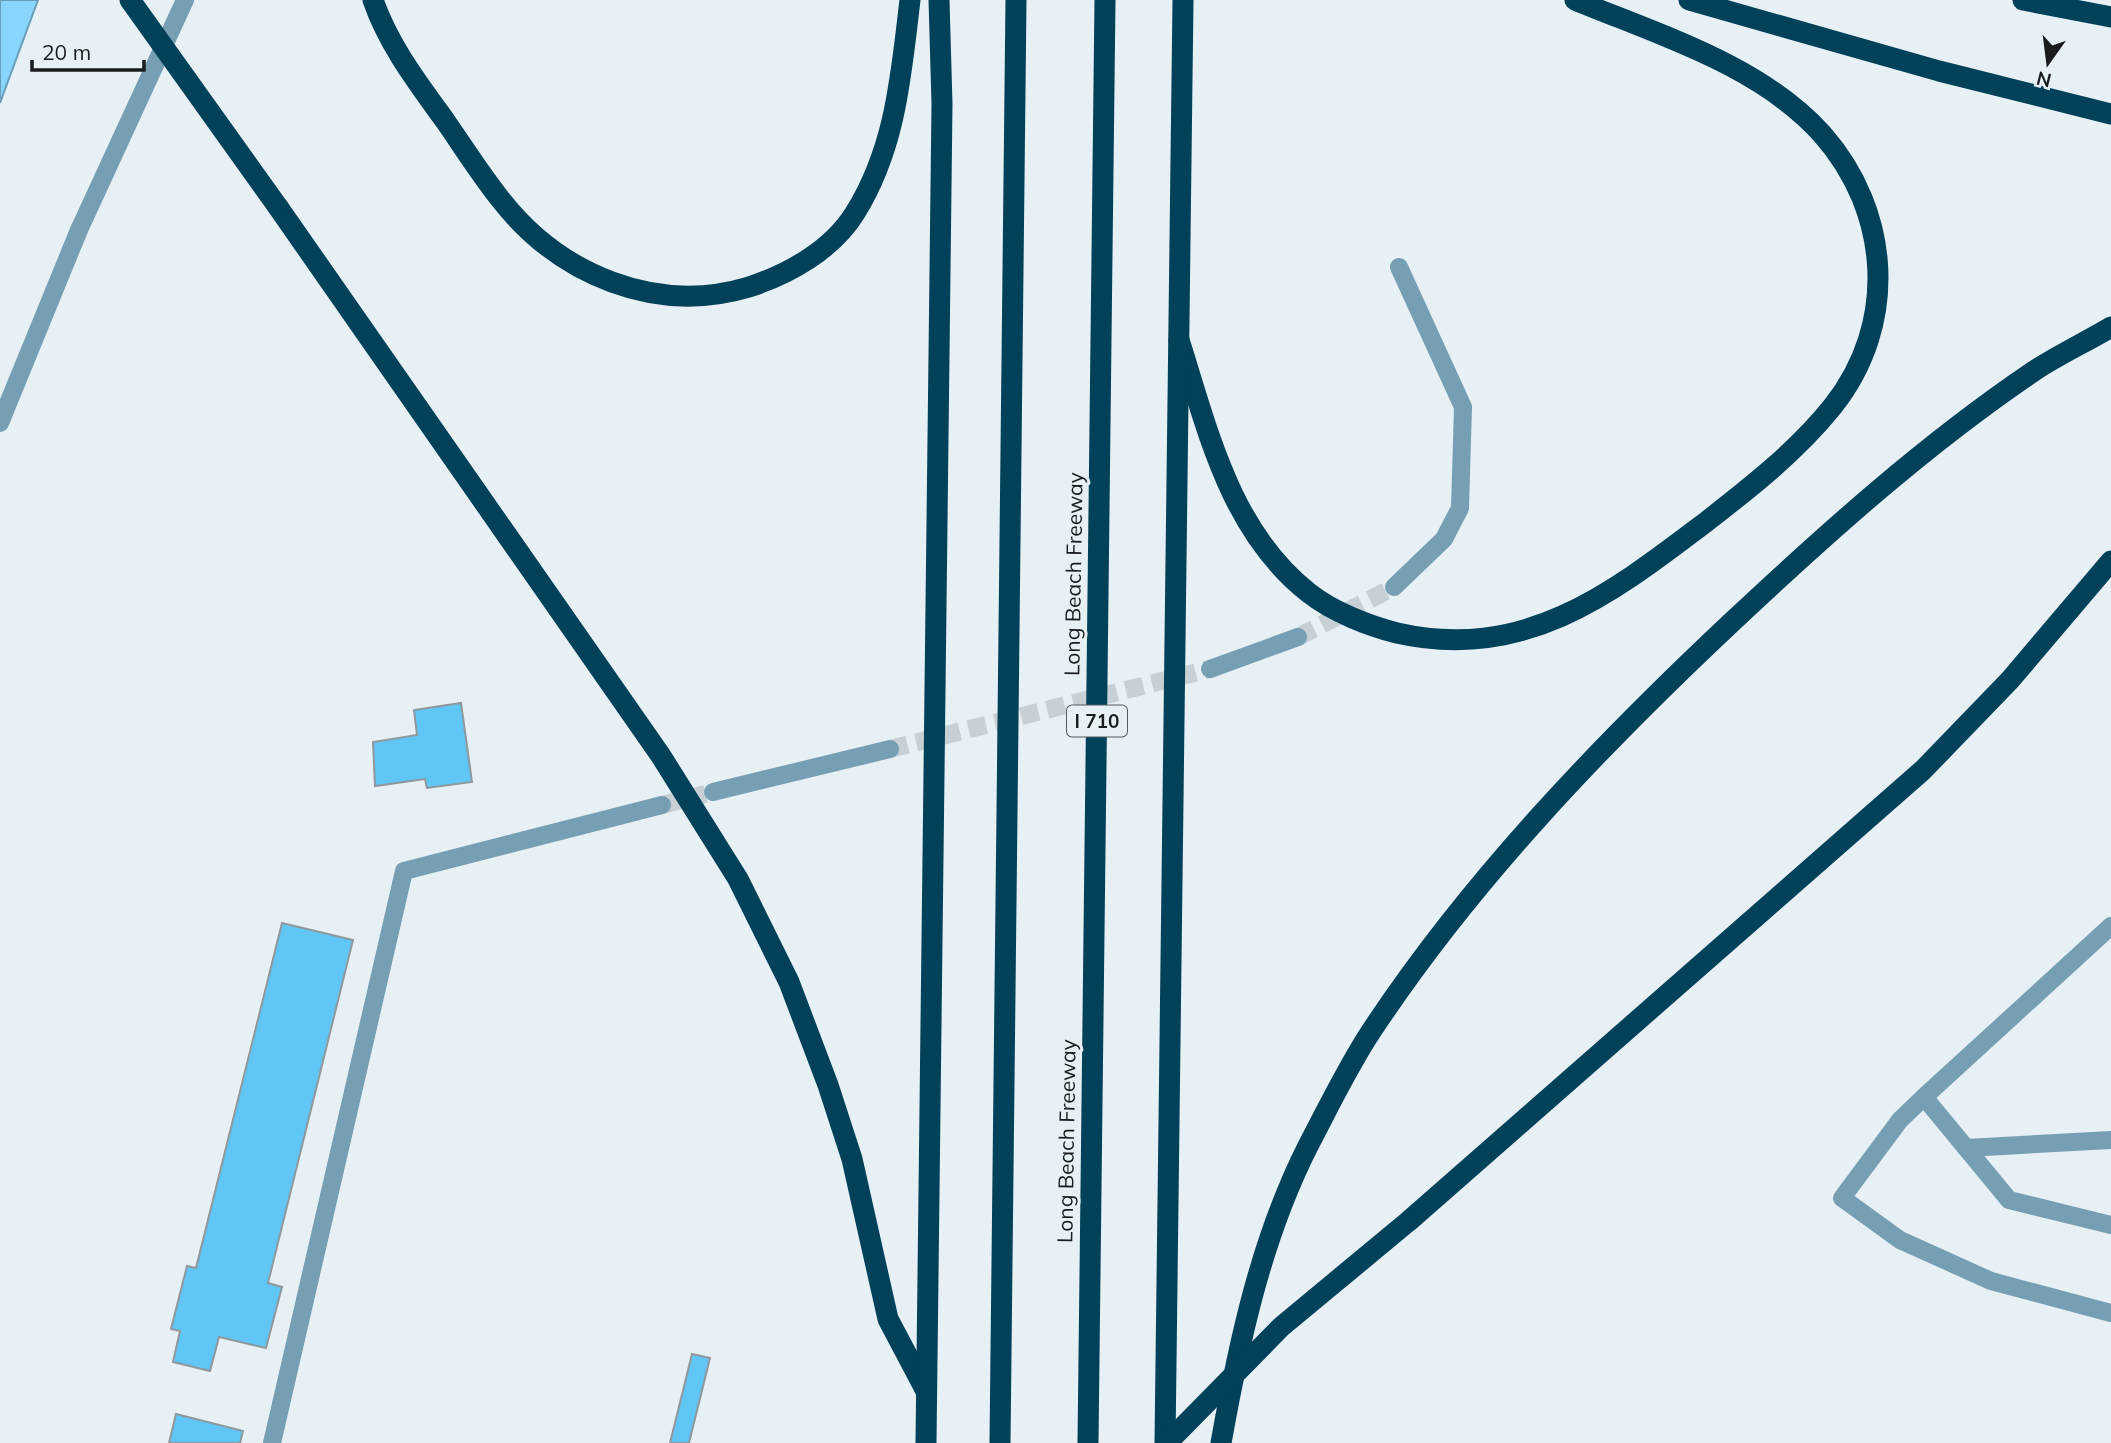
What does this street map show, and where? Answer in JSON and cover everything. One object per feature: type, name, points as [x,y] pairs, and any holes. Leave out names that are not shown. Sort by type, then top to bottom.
[{"type":"highway","points":[[130,0],[278,207],[661,756],[738,879],[789,982],[828,1085],[852,1159],[888,1319],[927,1393]]},
{"type":"highway","points":[[373,0],[392,46],[502,202],[555,253],[600,279],[652,295],[686,297],[730,292],[780,277],[824,247],[854,215],[881,164],[896,112],[910,0]]},
{"type":"highway","points":[[926,1443],[942,104],[939,0]]},
{"type":"highway","points":[[1000,1443],[1016,0]]},
{"type":"highway","name":"Long Beach Freeway","points":[[1088,1443],[1105,0]]},
{"type":"highway","points":[[1166,1443],[1183,0]]},
{"type":"highway","points":[[1179,340],[1217,460],[1246,522],[1276,563],[1312,596],[1383,629],[1423,639],[1461,641],[1505,636],[1547,625],[1600,598],[1744,492],[1807,436],[1834,404],[1858,367],[1873,327],[1880,289],[1879,254],[1863,197],[1842,158],[1821,133],[1794,108],[1748,76],[1684,45],[1575,0]]},
{"type":"highway","points":[[1689,0],[1939,71],[2111,114]]},
{"type":"highway","points":[[2023,0],[2111,17]]},
{"type":"highway","points":[[1221,1443],[1250,1302],[1270,1235],[1306,1149],[1369,1033],[1435,940],[1539,818],[1676,674],[1828,532],[1954,430],[2025,378],[2111,327]]},
{"type":"highway","points":[[1166,1443],[1281,1327],[1409,1220],[1923,770],[2010,680],[2111,561]]},
{"type":"street","points":[[0,423],[79,230],[185,0]]},
{"type":"street","points":[[1394,587],[1444,539],[1460,508],[1463,407],[1399,267]]},
{"type":"street","points":[[1210,669],[1298,637]]},
{"type":"street","points":[[713,792],[890,749]]},
{"type":"street","points":[[272,1443],[404,871],[662,805]]},
{"type":"street","points":[[2111,926],[1900,1120],[1842,1198],[1900,1240],[1991,1281],[2111,1313]]},
{"type":"street","points":[[1924,1097],[2009,1200],[2111,1225]]},
{"type":"street","points":[[1966,1148],[2111,1140]]},
{"type":"water","points":[[0,0],[38,0],[0,103]]},
{"type":"building","points":[[461,703],[472,782],[427,788],[425,779],[375,786],[373,742],[417,735],[414,710]]},
{"type":"building","points":[[282,923],[353,940],[268,1283],[282,1287],[266,1348],[219,1337],[210,1371],[173,1362],[180,1331],[171,1329],[187,1266],[196,1268]]},
{"type":"building","points":[[692,1354],[710,1358],[689,1443],[670,1443]]},
{"type":"building","points":[[176,1414],[243,1431],[240,1443],[169,1443]]},
{"type":"tunnel","points":[[1298,637],[1394,587]]},
{"type":"tunnel","points":[[890,749],[1210,669]]},
{"type":"tunnel","points":[[662,805],[713,792]]}]
